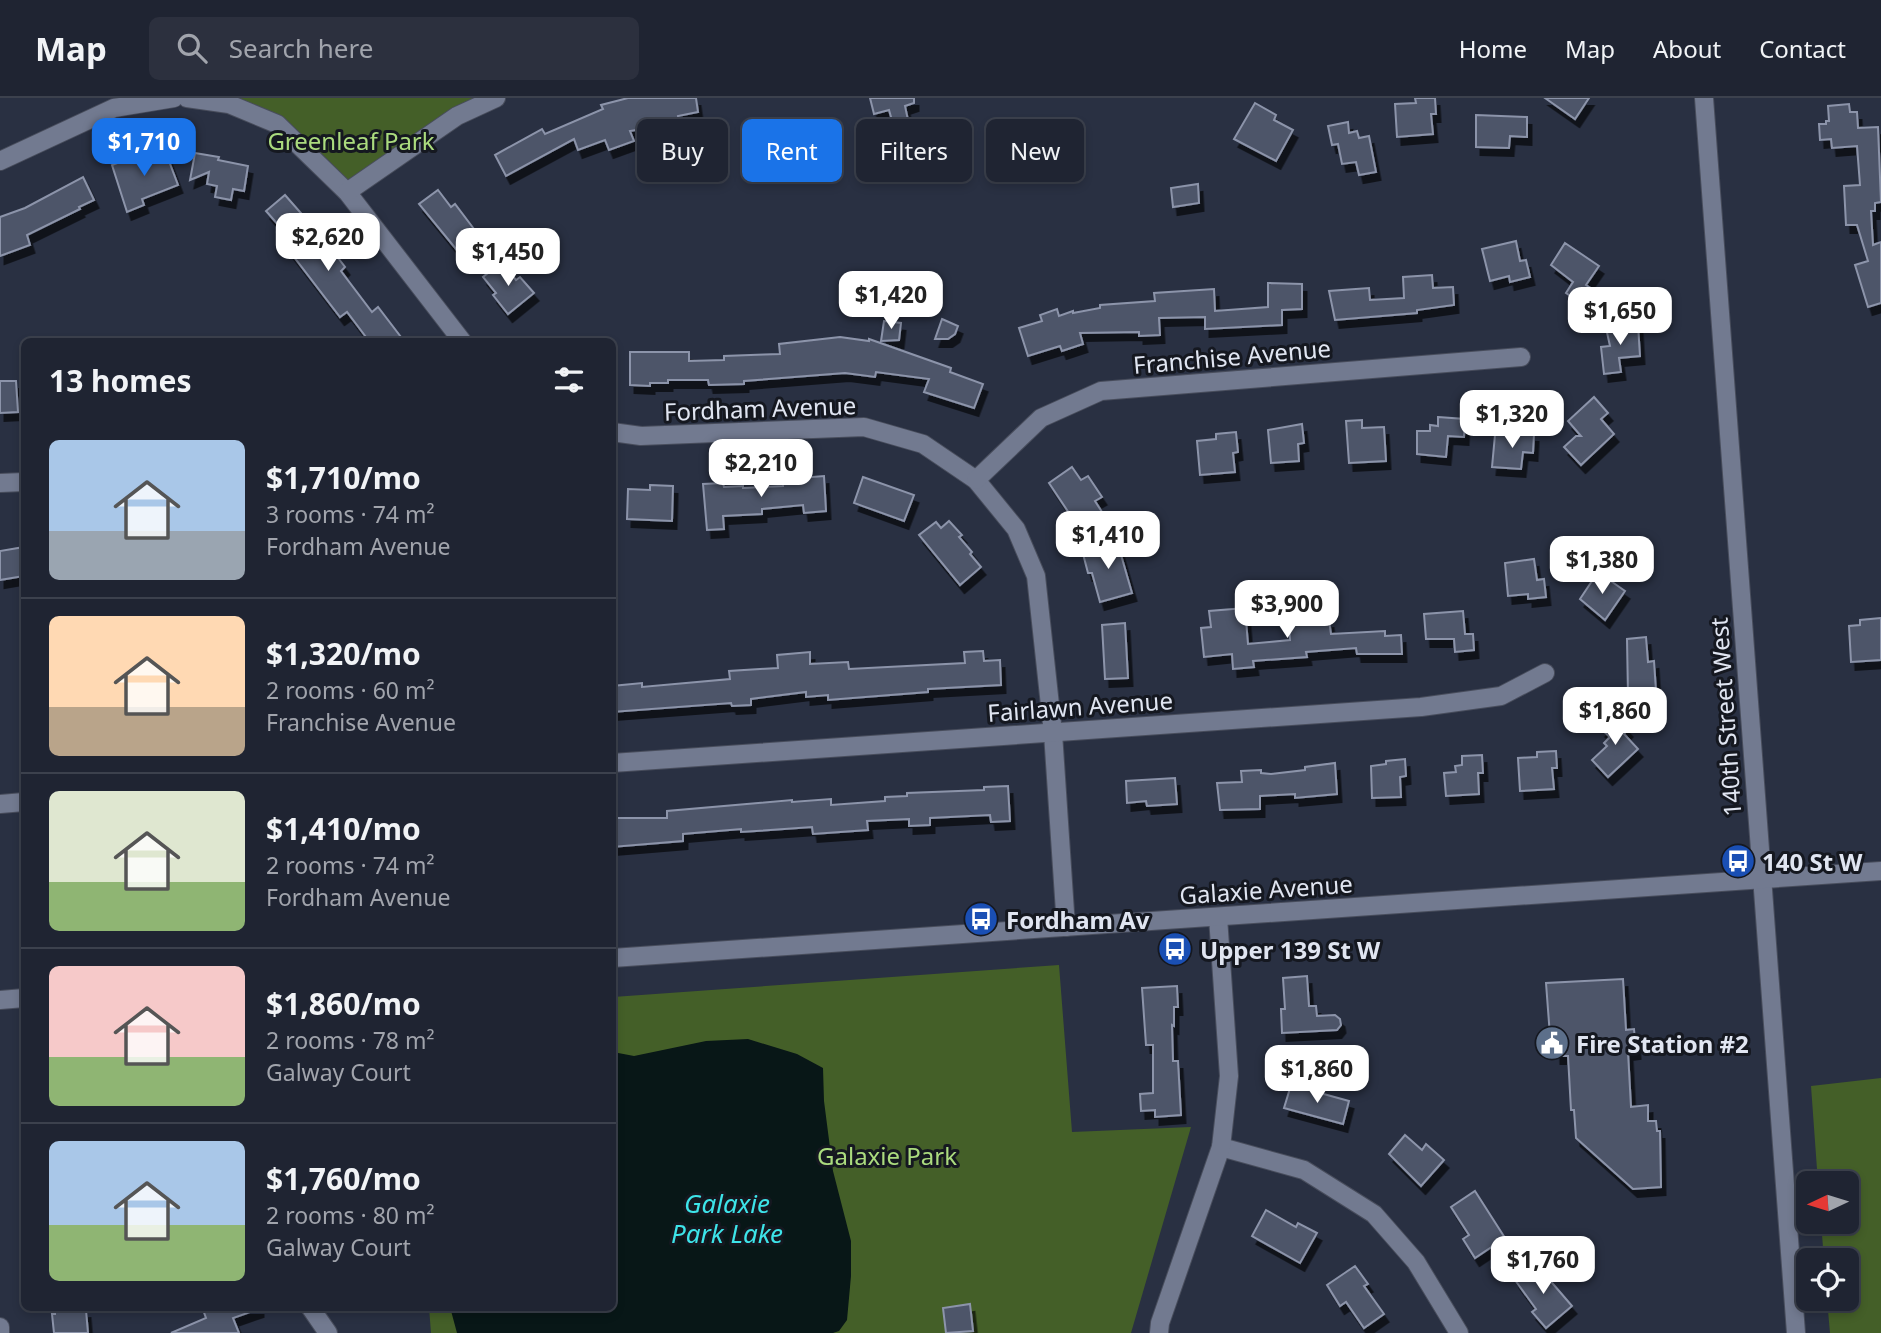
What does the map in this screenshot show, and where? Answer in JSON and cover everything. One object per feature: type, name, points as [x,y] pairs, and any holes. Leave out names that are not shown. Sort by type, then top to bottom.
[{"type":"street","points":[[0,162],[114,108],[174,98]]},
{"type":"street","points":[[187,98],[229,104],[277,124],[347,192],[460,338]]},
{"type":"street","points":[[347,192],[457,116],[496,98]]},
{"type":"street","name":"140th Street West","points":[[1704,98],[1796,1333]]},
{"type":"street","name":"Franchise Avenue","points":[[976,480],[1041,418],[1101,391],[1521,357]]},
{"type":"street","name":"Fordham Avenue","points":[[616,433],[641,436],[864,427],[923,444],[976,480],[1016,529],[1036,576],[1053,733],[1066,927]]},
{"type":"street","points":[[0,483],[21,482]]},
{"type":"street","name":"Fairlawn Avenue","points":[[616,763],[1421,707],[1501,696],[1545,673]]},
{"type":"street","points":[[0,804],[21,802]]},
{"type":"street","name":"Galaxie Avenue","points":[[616,958],[1881,871]]},
{"type":"street","points":[[1159,1333],[1160,1323],[1221,1147],[1229,1076],[1218,917]]},
{"type":"street","points":[[0,1000],[21,998]]},
{"type":"street","points":[[1221,1147],[1304,1170],[1374,1214],[1416,1262],[1459,1333]]},
{"type":"street","points":[[313,1311],[328,1333]]},
{"type":"street","points":[[0,1327],[0,1333]]},
{"type":"green space","name":"Greenleaf Park","points":[[209,98],[496,98],[347,192],[277,124]]},
{"type":"green space","name":"Galaxie Park","points":[[1059,965],[1072,1132],[1191,1127],[1131,1333],[431,1333],[429,1311],[616,1311],[616,997]]},
{"type":"green space","points":[[1881,1078],[1881,1333],[1830,1333],[1828,1311],[1859,1311],[1859,1248],[1823,1248],[1822,1234],[1859,1234],[1859,1171],[1817,1171],[1811,1086]]},
{"type":"water","name":"Galaxie Park Lake","points":[[748,1039],[797,1054],[823,1068],[824,1101],[833,1171],[851,1241],[847,1320],[839,1331],[457,1333],[451,1311],[616,1311],[616,1053],[634,1056],[706,1041]]},
{"type":"building","points":[[628,98],[696,98],[698,112],[678,116],[678,119],[637,119],[637,130],[630,131],[634,141],[609,150],[605,140],[578,150],[574,139],[506,176],[495,155],[542,129],[545,134],[603,109],[601,105]]},
{"type":"building","points":[[870,98],[914,98],[914,103],[905,106],[908,119],[892,119],[889,110],[874,114]]},
{"type":"building","points":[[1415,98],[1435,98],[1436,114],[1431,114],[1433,134],[1397,137],[1395,104],[1416,103]]},
{"type":"building","points":[[1545,98],[1589,98],[1575,119]]},
{"type":"building","points":[[1255,103],[1276,115],[1274,120],[1293,130],[1276,161],[1234,139]]},
{"type":"building","points":[[1849,104],[1850,112],[1857,112],[1858,128],[1878,127],[1881,202],[1875,203],[1875,211],[1871,211],[1873,245],[1881,242],[1881,303],[1868,307],[1855,265],[1868,261],[1857,225],[1846,225],[1844,186],[1860,185],[1857,146],[1832,148],[1831,139],[1820,140],[1819,124],[1829,121],[1828,106]]},
{"type":"building","points":[[1476,115],[1527,117],[1527,137],[1510,136],[1509,148],[1476,147]]},
{"type":"building","points":[[1348,122],[1349,133],[1357,131],[1359,138],[1369,136],[1376,172],[1359,175],[1356,162],[1342,164],[1338,144],[1332,145],[1328,126]]},
{"type":"building","points":[[164,148],[178,185],[142,199],[144,205],[127,212],[112,165]]},
{"type":"building","points":[[195,153],[248,166],[244,191],[233,189],[231,200],[215,197],[217,186],[207,184],[209,172],[190,180]]},
{"type":"building","points":[[83,177],[94,200],[27,235],[30,245],[0,256],[0,217],[25,208]]},
{"type":"building","points":[[1198,184],[1199,203],[1173,207],[1171,188]]},
{"type":"building","points":[[438,190],[451,207],[455,204],[477,233],[456,249],[419,204]]},
{"type":"building","points":[[285,195],[314,228],[310,232],[329,253],[332,250],[345,267],[341,271],[372,312],[378,307],[402,338],[367,338],[347,312],[340,317],[281,240],[277,232],[281,228],[266,211]]},
{"type":"building","points":[[1516,241],[1520,261],[1526,260],[1530,277],[1510,282],[1509,276],[1490,281],[1482,249]]},
{"type":"building","points":[[1565,243],[1599,266],[1586,285],[1598,293],[1588,308],[1566,293],[1573,282],[1551,265]]},
{"type":"building","points":[[502,262],[516,280],[520,277],[534,293],[508,314],[483,277]]},
{"type":"building","points":[[1432,275],[1433,288],[1453,287],[1454,305],[1417,310],[1417,313],[1335,320],[1329,291],[1369,288],[1370,300],[1404,298],[1403,277]]},
{"type":"building","points":[[1268,283],[1302,284],[1302,309],[1282,310],[1282,325],[1205,329],[1205,317],[1159,318],[1160,335],[1139,336],[1139,332],[1080,333],[1083,344],[1062,351],[1060,346],[1028,356],[1019,328],[1042,321],[1040,315],[1057,309],[1059,316],[1073,311],[1100,308],[1100,305],[1155,301],[1154,293],[1214,289],[1215,311],[1268,307]]},
{"type":"building","points":[[942,319],[958,326],[955,334],[948,339],[935,339]]},
{"type":"building","points":[[884,321],[901,323],[899,340],[881,341]]},
{"type":"building","points":[[1638,325],[1640,356],[1619,358],[1621,372],[1604,374],[1601,347],[1610,346],[1606,328]]},
{"type":"building","points":[[840,337],[869,339],[951,368],[950,372],[983,384],[974,408],[924,392],[929,379],[876,372],[875,377],[845,373],[744,381],[744,384],[709,385],[708,380],[668,380],[668,383],[650,383],[650,386],[630,385],[630,352],[689,352],[689,361],[724,360],[724,356],[780,354],[779,344]]},
{"type":"building","points":[[0,381],[16,381],[18,412],[0,413]]},
{"type":"building","points":[[1594,397],[1608,413],[1601,419],[1614,434],[1581,465],[1564,447],[1576,436],[1581,436],[1568,421]]},
{"type":"building","points":[[1438,417],[1465,419],[1464,437],[1448,436],[1446,457],[1417,454],[1417,431],[1430,431],[1430,425],[1438,426]]},
{"type":"building","points":[[1362,420],[1362,428],[1384,427],[1386,461],[1349,463],[1346,421]]},
{"type":"building","points":[[1302,424],[1304,443],[1298,444],[1299,461],[1271,463],[1268,430]]},
{"type":"building","points":[[1236,432],[1238,452],[1233,453],[1235,472],[1200,475],[1197,441],[1216,439],[1216,434]]},
{"type":"building","points":[[1534,434],[1533,453],[1523,452],[1521,469],[1492,467],[1495,435]]},
{"type":"building","points":[[1072,467],[1081,480],[1088,476],[1102,497],[1095,501],[1102,512],[1079,528],[1049,483]]},
{"type":"building","points":[[824,476],[826,511],[804,513],[803,505],[762,509],[762,514],[723,516],[724,529],[707,530],[703,484],[723,483],[724,487],[743,488],[783,486],[783,483],[800,482],[800,478]]},
{"type":"building","points":[[863,477],[914,495],[904,521],[854,503]]},
{"type":"building","points":[[650,485],[673,486],[672,521],[627,519],[628,489],[650,490]]},
{"type":"building","points":[[949,521],[962,535],[959,537],[981,567],[960,585],[919,535],[936,522],[941,528]]},
{"type":"building","points":[[1117,541],[1132,593],[1100,602],[1082,550]]},
{"type":"building","points":[[21,548],[21,576],[0,580],[0,551]]},
{"type":"building","points":[[1534,559],[1537,580],[1544,579],[1546,597],[1528,599],[1528,594],[1508,596],[1505,563]]},
{"type":"building","points":[[1598,572],[1625,591],[1605,620],[1580,599]]},
{"type":"building","points":[[1245,608],[1248,644],[1290,640],[1289,623],[1329,620],[1331,634],[1385,631],[1385,636],[1401,635],[1402,654],[1357,654],[1356,648],[1306,652],[1307,657],[1253,661],[1254,667],[1233,669],[1232,654],[1204,657],[1201,628],[1211,627],[1209,611]]},
{"type":"building","points":[[1463,611],[1465,634],[1473,634],[1474,650],[1455,652],[1454,639],[1426,639],[1424,614]]},
{"type":"building","points":[[1881,618],[1881,660],[1851,662],[1849,626],[1860,625],[1860,620]]},
{"type":"building","points":[[1125,623],[1128,678],[1105,679],[1102,625]]},
{"type":"building","points":[[1646,637],[1648,662],[1654,661],[1656,691],[1628,695],[1627,639]]},
{"type":"building","points":[[983,651],[984,661],[1000,660],[1001,685],[928,689],[928,692],[828,700],[828,695],[806,697],[806,692],[751,699],[751,705],[732,706],[731,703],[616,712],[616,686],[642,683],[642,687],[730,679],[729,671],[778,668],[777,655],[810,652],[810,664],[848,662],[849,669],[965,663],[964,652]]},
{"type":"building","points":[[1615,715],[1628,729],[1624,734],[1638,749],[1608,777],[1592,760],[1607,746],[1604,743],[1610,737],[1601,729]]},
{"type":"building","points":[[1556,751],[1557,768],[1552,768],[1554,789],[1520,791],[1518,758],[1537,757],[1537,752]]},
{"type":"building","points":[[1482,755],[1483,773],[1478,773],[1479,794],[1446,796],[1444,773],[1456,772],[1455,766],[1462,765],[1462,756]]},
{"type":"building","points":[[1405,759],[1406,776],[1400,777],[1401,797],[1372,798],[1371,766]]},
{"type":"building","points":[[1335,763],[1337,794],[1295,798],[1295,794],[1260,796],[1260,809],[1220,810],[1217,783],[1242,782],[1241,771],[1261,770],[1261,773],[1271,774]]},
{"type":"building","points":[[1175,778],[1177,804],[1147,806],[1146,801],[1127,803],[1126,781]]},
{"type":"building","points":[[1008,786],[1010,821],[991,822],[990,815],[930,818],[930,825],[909,826],[909,819],[867,821],[868,830],[813,834],[812,827],[741,832],[741,829],[683,834],[683,841],[616,847],[616,818],[667,818],[667,811],[792,800],[831,799],[831,805],[885,801],[885,797],[907,796],[907,793],[984,790],[984,787]]},
{"type":"building","points":[[1307,976],[1309,1006],[1316,1006],[1317,1016],[1335,1015],[1340,1019],[1341,1025],[1337,1030],[1282,1033],[1281,1009],[1285,1009],[1283,978]]},
{"type":"building","points":[[1623,979],[1626,1030],[1634,1029],[1636,1051],[1628,1052],[1631,1107],[1648,1105],[1648,1121],[1656,1121],[1657,1131],[1660,1131],[1661,1187],[1633,1189],[1576,1138],[1574,1110],[1571,1110],[1568,1056],[1556,1056],[1555,1035],[1550,1036],[1546,983]]},
{"type":"building","points":[[1177,986],[1178,1007],[1174,1007],[1174,1026],[1172,1025],[1173,1061],[1178,1061],[1181,1115],[1155,1117],[1155,1110],[1141,1111],[1140,1094],[1153,1093],[1153,1045],[1146,1045],[1142,988]]},
{"type":"building","points":[[1291,1085],[1349,1101],[1343,1124],[1284,1108]]},
{"type":"building","points":[[1405,1135],[1422,1150],[1426,1144],[1444,1160],[1421,1186],[1389,1154]]},
{"type":"building","points":[[1475,1191],[1505,1238],[1475,1258],[1463,1239],[1469,1235],[1451,1207]]},
{"type":"building","points":[[1266,1210],[1296,1227],[1298,1223],[1317,1233],[1300,1263],[1252,1236]]},
{"type":"building","points":[[1535,1263],[1572,1306],[1546,1328],[1532,1312],[1536,1309],[1515,1280]]},
{"type":"building","points":[[1355,1266],[1368,1284],[1364,1286],[1384,1314],[1364,1328],[1346,1302],[1340,1306],[1327,1285]]},
{"type":"building","points":[[970,1304],[973,1331],[946,1333],[943,1308]]},
{"type":"building","points":[[55,1311],[86,1311],[88,1333],[54,1333],[52,1314],[55,1314]]},
{"type":"building","points":[[203,1311],[253,1311],[233,1318],[239,1333],[171,1333],[206,1318]]},
{"type":"place","name":"140 St W","points":[[1738,861]]},
{"type":"place","name":"Fordham Av","points":[[981,919]]},
{"type":"place","name":"Upper 139 St W","points":[[1175,949]]},
{"type":"place","name":"Fire Station #2","points":[[1552,1043]]}]
